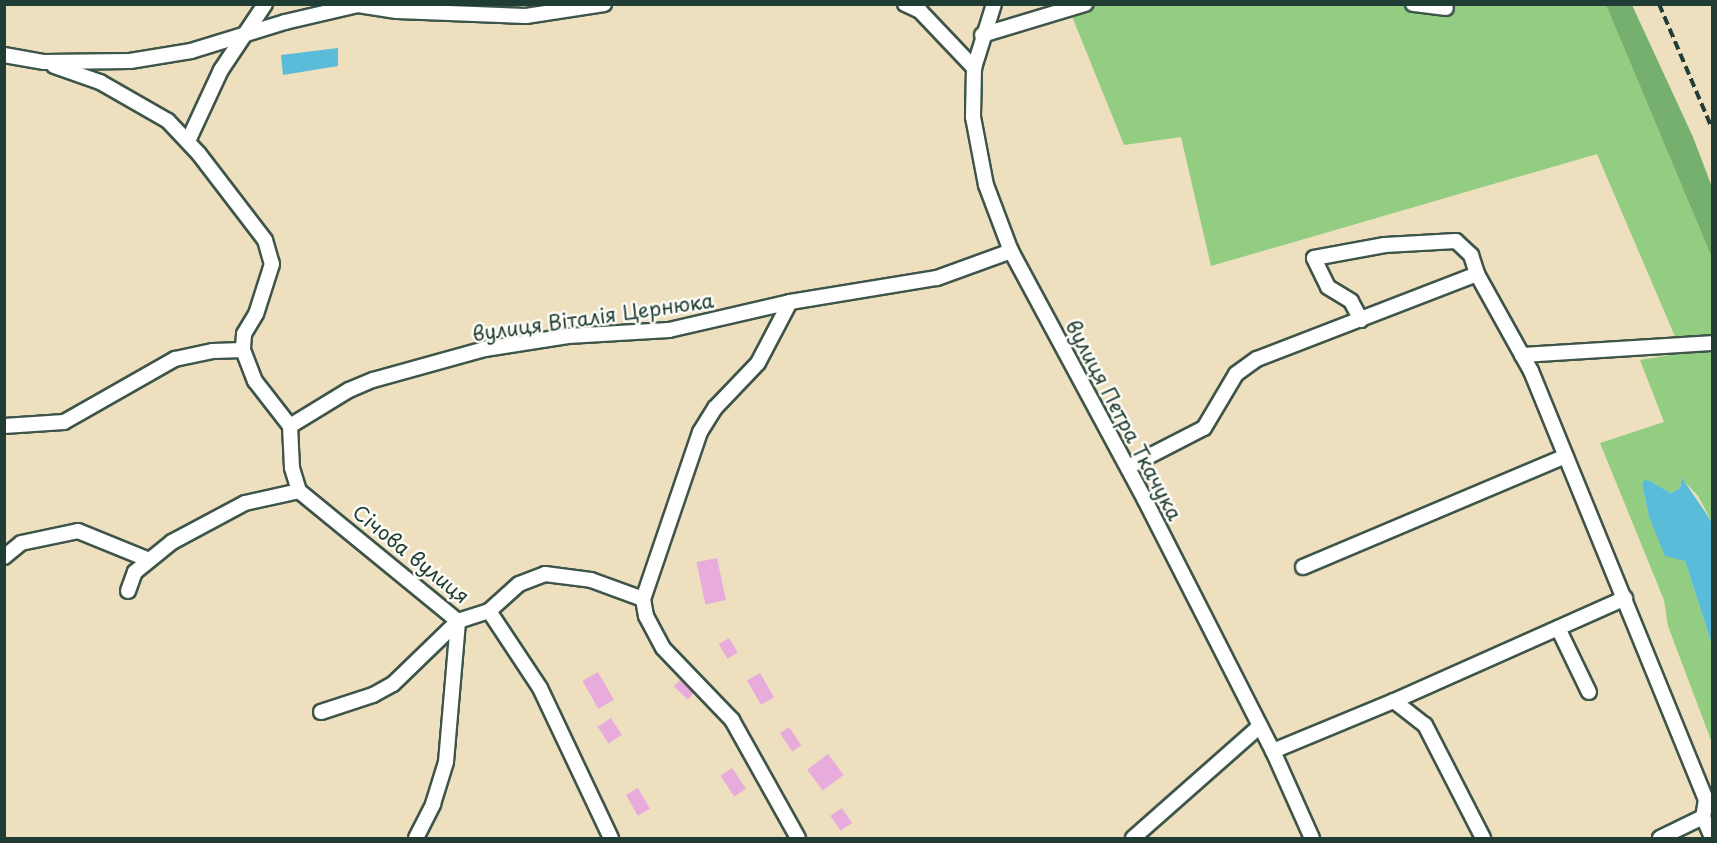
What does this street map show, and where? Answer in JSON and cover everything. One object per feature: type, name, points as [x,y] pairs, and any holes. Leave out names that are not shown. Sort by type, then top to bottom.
[{"type":"street","points":[[188,141],[200,109],[265,4]]},
{"type":"street","points":[[44,62],[130,61],[191,51],[358,4],[397,11],[526,16],[604,4]]},
{"type":"street","points":[[905,4],[920,11],[974,68]]},
{"type":"street","name":"вулиця Петра Ткачука","points":[[994,4],[982,35],[974,68],[973,117],[986,185],[1011,251],[1128,467],[1273,752],[1312,838]]},
{"type":"street","points":[[982,35],[1086,4]]},
{"type":"street","points":[[1413,4],[1446,8]]},
{"type":"street","points":[[4,55],[44,62],[100,82],[134,99],[168,121],[188,141],[265,240],[272,264],[256,314],[244,334],[243,350],[255,381],[290,426],[292,468],[299,491],[246,503],[172,542],[135,572],[128,591]]},
{"type":"street","points":[[1361,320],[1351,301],[1328,287],[1314,258],[1385,245],[1456,241],[1471,255],[1478,274],[1522,355],[1707,791],[1703,817],[1713,837]]},
{"type":"street","name":"вулиця Віталія Цернюка","points":[[290,426],[349,390],[373,380],[485,349],[599,333],[669,330],[790,302],[937,278],[1011,251]]},
{"type":"street","points":[[1128,467],[1204,428],[1236,374],[1257,359],[1478,274]]},
{"type":"street","points":[[790,302],[758,363],[730,390],[700,432],[643,599],[646,616],[663,648],[732,720],[798,838]]},
{"type":"street","points":[[1522,355],[1713,343]]},
{"type":"street","points":[[4,426],[64,422],[175,359],[213,351],[243,350]]},
{"type":"street","points":[[1303,567],[1566,456]]},
{"type":"street","name":"Січова вулиця","points":[[299,491],[342,522],[458,621],[489,611],[540,688],[611,838]]},
{"type":"street","points":[[4,557],[21,543],[78,531],[149,560]]},
{"type":"street","points":[[489,611],[519,584],[545,574],[591,580],[643,599]]},
{"type":"street","points":[[1273,752],[1625,598]]},
{"type":"street","points":[[321,712],[373,695],[393,684],[458,621]]},
{"type":"street","points":[[416,838],[433,804],[446,762],[458,621]]},
{"type":"street","points":[[1558,628],[1589,692]]},
{"type":"street","points":[[1394,701],[1425,724],[1483,838]]},
{"type":"street","points":[[1133,838],[1260,726]]},
{"type":"street","points":[[1660,838],[1703,817]]},
{"type":"green space","points":[[1067,4],[1606,5],[1712,258],[1712,522],[1698,496],[1682,479],[1680,488],[1671,493],[1650,481],[1642,484],[1649,517],[1685,561],[1712,645],[1712,743],[1668,626],[1664,600],[1600,443],[1664,422],[1640,360],[1682,353],[1597,154],[1211,266],[1181,137],[1124,145]]},
{"type":"green space","points":[[1606,5],[1632,5],[1693,137],[1712,187],[1712,258]]},
{"type":"water","points":[[338,48],[338,66],[283,75],[281,55]]},
{"type":"water","points":[[1682,478],[1712,522],[1712,645],[1685,561],[1665,556],[1649,517],[1642,484],[1645,480],[1650,481],[1671,493],[1680,488]]},
{"type":"building","points":[[717,558],[726,600],[705,604],[696,562]]},
{"type":"building","points":[[729,638],[738,653],[727,659],[719,644]]},
{"type":"building","points":[[598,672],[614,700],[598,709],[582,681]]},
{"type":"building","points":[[760,673],[774,697],[761,705],[747,680]]},
{"type":"building","points":[[680,680],[694,693],[688,700],[674,687]]},
{"type":"building","points":[[611,718],[622,735],[608,743],[598,727]]},
{"type":"building","points":[[789,727],[801,745],[792,751],[780,733]]},
{"type":"building","points":[[828,754],[844,775],[823,790],[807,770]]},
{"type":"building","points":[[732,768],[746,789],[734,797],[720,776]]},
{"type":"building","points":[[638,788],[650,809],[638,816],[626,795]]},
{"type":"building","points":[[842,808],[852,823],[840,831],[830,816]]},
{"type":"railway","points":[[1659,4],[1712,128]]}]
